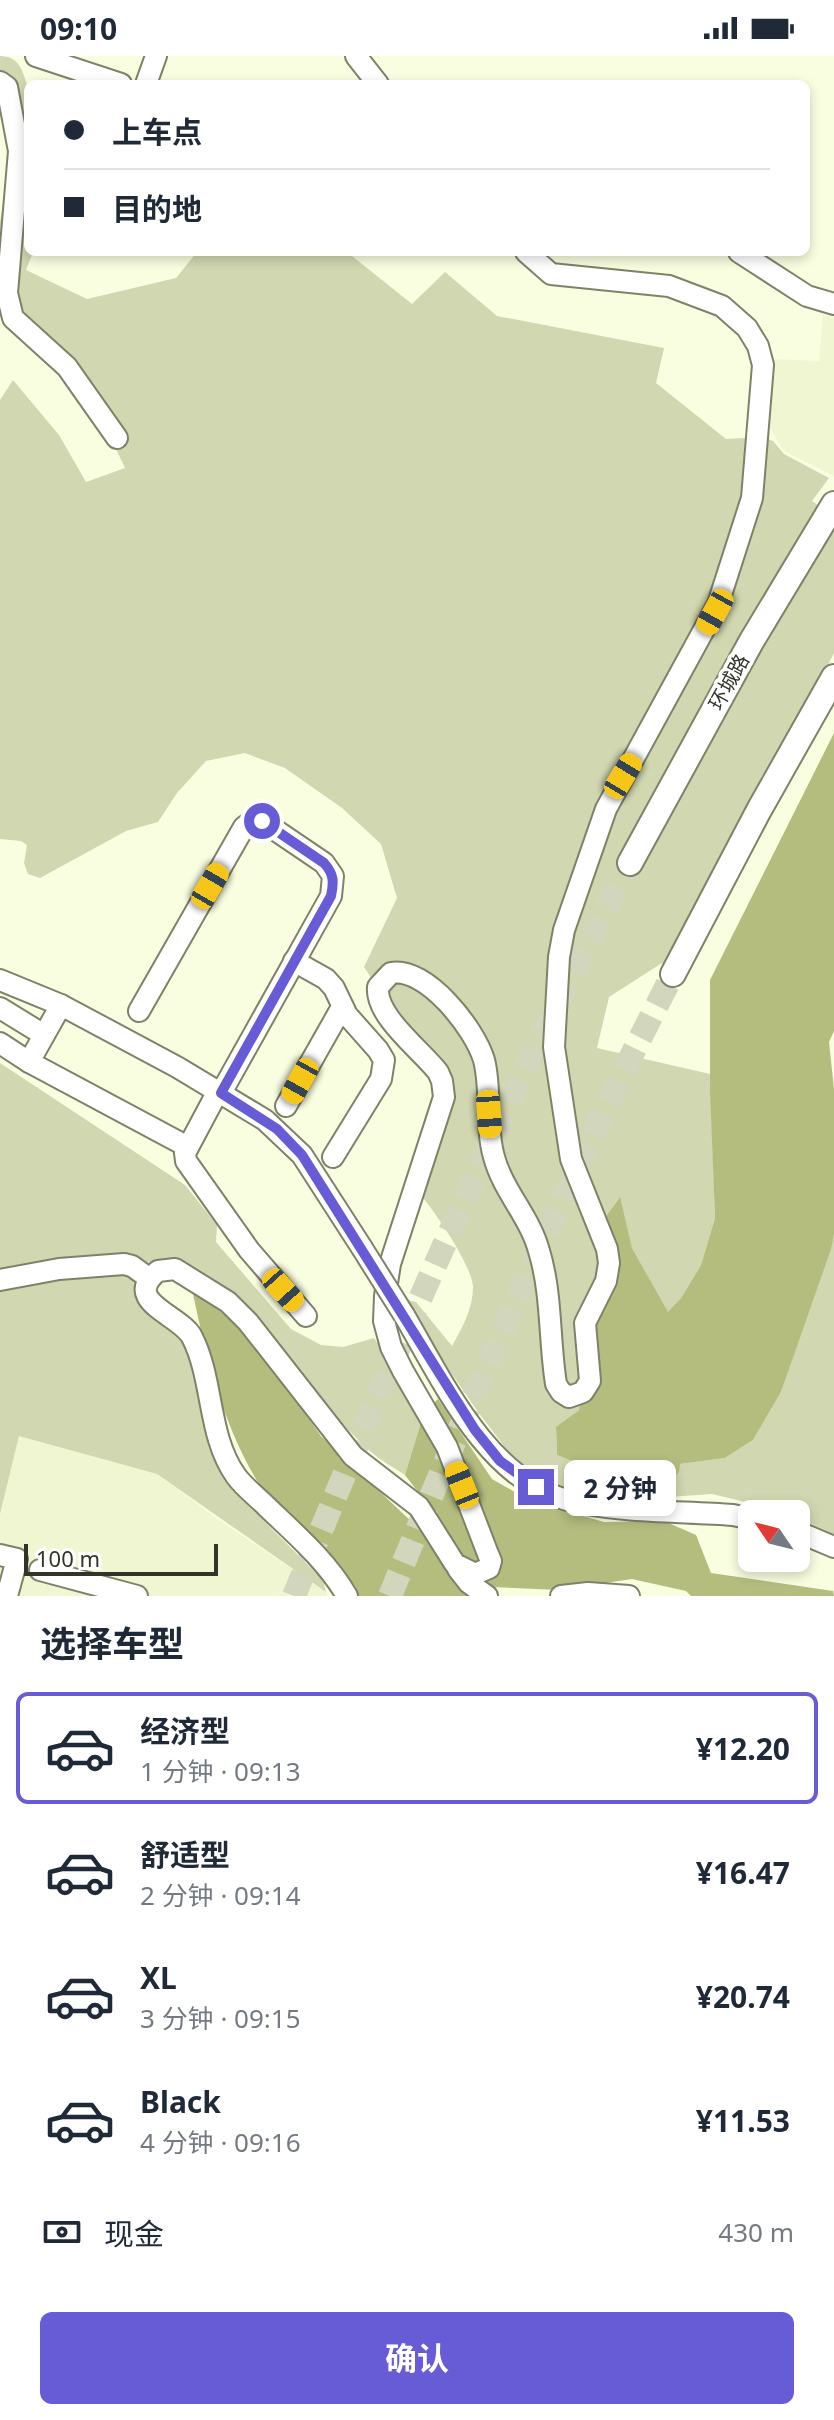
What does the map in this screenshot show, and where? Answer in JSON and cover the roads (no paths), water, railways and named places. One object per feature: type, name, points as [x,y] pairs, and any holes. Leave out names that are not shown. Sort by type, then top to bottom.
[{"type":"main road","name":"环城路","points":[[630,863],[744,655],[832,508]]},
{"type":"main road","points":[[673,974],[759,810],[834,677]]},
{"type":"street","points":[[36,56],[109,80]]},
{"type":"street","points":[[147,80],[156,56]]},
{"type":"street","points":[[356,56],[376,80]]},
{"type":"street","points":[[377,56],[379,80]]},
{"type":"street","points":[[0,82],[7,87],[19,151],[7,293],[13,318],[67,367],[117,438]]},
{"type":"street","points":[[455,1564],[475,1574],[485,1571],[491,1561],[447,1447],[391,1347],[383,1310],[390,1264],[443,1104],[444,1087],[429,1061],[386,1013],[378,996],[378,987],[391,973],[404,972],[418,978],[466,1027],[481,1054],[485,1063],[494,1157],[539,1251],[556,1384],[569,1397],[579,1394],[587,1387],[591,1377],[585,1323],[606,1281],[609,1260],[571,1159],[554,1047],[558,968],[564,930],[606,809],[715,612],[752,498],[763,365],[753,337],[737,317],[722,306],[669,286],[551,274],[531,256]]},
{"type":"street","points":[[745,256],[807,296],[834,304]]},
{"type":"street","points":[[139,1011],[244,827],[256,820],[268,824],[324,863],[333,876],[331,896],[185,1153],[192,1172],[249,1250],[306,1316]]},
{"type":"street","points":[[294,961],[326,979],[334,988],[356,1027],[381,1053],[384,1066],[381,1079],[333,1157]]},
{"type":"street","points":[[0,980],[61,1005],[220,1092],[265,1120],[288,1140],[310,1166],[475,1430],[500,1461],[517,1475],[552,1494],[603,1506],[738,1516]]},
{"type":"street","points":[[29,1062],[61,1005]]},
{"type":"street","points":[[286,1106],[342,1007]]},
{"type":"street","points":[[0,1008],[44,1035]]},
{"type":"street","points":[[0,1043],[29,1062],[188,1147]]},
{"type":"street","points":[[0,1280],[59,1269],[124,1264],[150,1279]]},
{"type":"street","points":[[347,1596],[323,1562],[232,1470],[214,1421],[202,1362],[192,1334],[149,1301],[146,1291],[150,1279],[160,1269],[175,1269],[215,1292],[237,1310],[353,1456],[408,1497],[424,1513],[463,1577],[487,1596]]},
{"type":"street","points":[[415,1393],[440,1376]]},
{"type":"street","points":[[810,1537],[834,1547]]},
{"type":"street","points":[[0,1555],[17,1559],[7,1596]]},
{"type":"street","points":[[40,1570],[137,1596]]},
{"type":"street","points":[[561,1596],[604,1593],[629,1596]]},
{"type":"tunnel","points":[[294,1596],[453,1225],[539,1043],[630,863]]},
{"type":"tunnel","points":[[390,1596],[524,1282],[673,974]]}]
